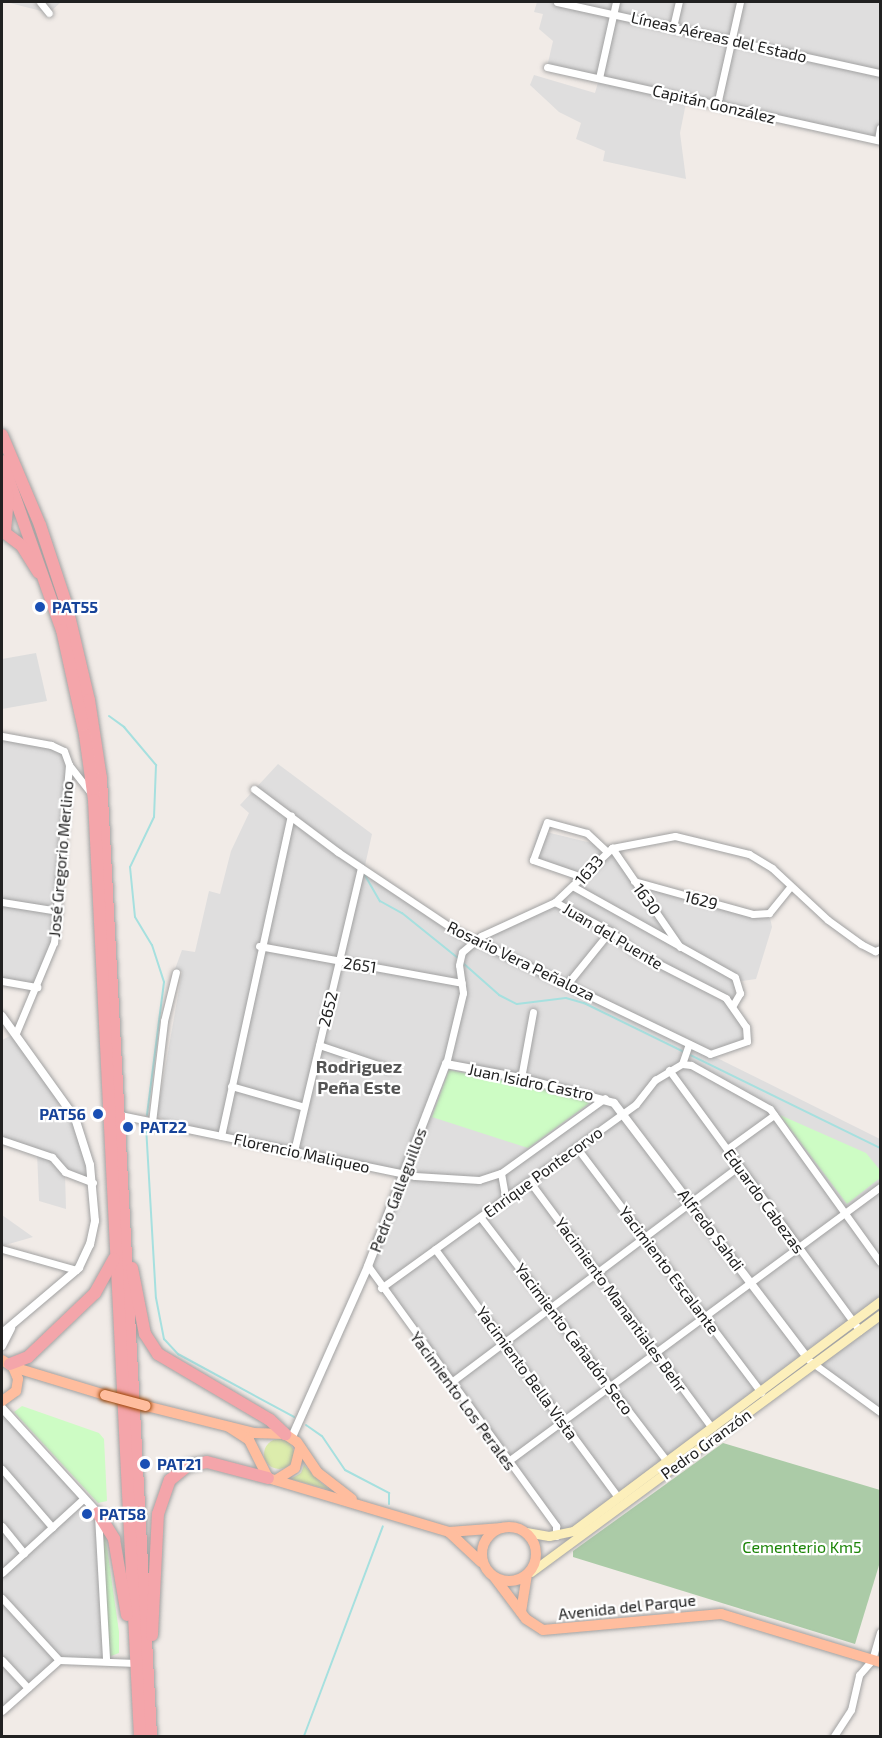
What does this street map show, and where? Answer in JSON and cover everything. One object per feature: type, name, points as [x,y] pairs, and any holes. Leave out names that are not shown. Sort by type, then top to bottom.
[{"type":"highway","points":[[2,435],[27,491],[58,576],[93,720],[104,810],[151,1737]]},
{"type":"highway","points":[[2,461],[51,593],[75,683],[93,795],[140,1737]]},
{"type":"highway","points":[[2,474],[8,496],[5,533],[22,546],[51,593]]},
{"type":"highway","points":[[124,1225],[144,1330],[152,1346],[172,1365],[270,1420],[288,1435]]},
{"type":"highway","points":[[6,1361],[28,1357],[102,1285],[114,1260],[116,1240]]},
{"type":"highway","points":[[149,1702],[157,1530],[164,1490],[178,1472],[201,1462],[219,1462],[272,1479]]},
{"type":"highway","points":[[98,1513],[114,1539],[136,1663]]},
{"type":"main road","name":"Pedro Granzón","points":[[556,1536],[573,1531],[880,1301]]},
{"type":"main road","name":"Pedro Granzón","points":[[529,1574],[814,1366],[880,1315]]},
{"type":"main road","points":[[6,1361],[48,1380],[146,1406],[229,1427],[288,1435],[334,1488],[373,1510]]},
{"type":"main road","points":[[6,1361],[18,1379],[16,1391]]},
{"type":"main road","points":[[2,1401],[16,1391],[48,1380]]},
{"type":"main road","points":[[229,1427],[249,1440],[272,1479],[449,1532],[502,1528],[556,1536]]},
{"type":"main road","points":[[258,1456],[261,1443],[272,1434]]},
{"type":"main road","points":[[272,1479],[295,1468],[300,1448]]},
{"type":"main road","points":[[485,1567],[484,1543],[502,1528]]},
{"type":"main road","points":[[449,1532],[470,1548],[495,1578],[509,1582],[529,1574]]},
{"type":"main road","points":[[521,1612],[529,1574],[537,1553],[526,1532]]},
{"type":"main road","name":"Avenida del Parque","points":[[495,1578],[521,1612],[537,1628],[552,1630],[695,1614],[721,1614],[876,1661]]},
{"type":"street","points":[[40,2],[49,13]]},
{"type":"street","name":"Líneas Aéreas del Estado","points":[[557,2],[880,73]]},
{"type":"street","points":[[599,78],[616,2]]},
{"type":"street","points":[[673,27],[679,2]]},
{"type":"street","points":[[717,105],[740,2]]},
{"type":"street","name":"Capitán González","points":[[547,67],[879,141]]},
{"type":"street","points":[[879,141],[880,128]]},
{"type":"street","name":"José Gregorio Merlino","points":[[2,736],[64,751],[69,765],[54,942],[16,1033]]},
{"type":"street","points":[[69,765],[93,795]]},
{"type":"street","name":"Rosario Vera Peñaloza","points":[[254,789],[361,868],[456,931],[568,983],[710,1054],[747,1041],[746,1027],[733,1005]]},
{"type":"street","points":[[221,1136],[259,946],[291,816]]},
{"type":"street","name":"1630","points":[[582,877],[533,860],[546,822],[587,833],[609,849],[683,950]]},
{"type":"street","name":"1633","points":[[476,939],[555,902],[574,887],[609,849],[675,836],[760,859],[790,887]]},
{"type":"street","name":"2652","points":[[294,1151],[361,868]]},
{"type":"street","name":"1629","points":[[634,881],[753,914],[769,913],[790,887]]},
{"type":"street","name":"Juan del Puente","points":[[555,902],[610,931],[634,951],[726,998],[733,1005],[740,993],[735,977],[683,950],[574,887]]},
{"type":"street","points":[[790,887],[828,920],[879,951]]},
{"type":"street","points":[[2,902],[58,911]]},
{"type":"street","points":[[568,983],[610,931]]},
{"type":"street","name":"Pedro Galleguillos","points":[[288,1435],[368,1266],[406,1174],[446,1064],[461,1003],[462,983],[459,965],[462,952],[476,939]]},
{"type":"street","name":"2651","points":[[259,946],[339,963],[462,983]]},
{"type":"street","points":[[152,1122],[164,1021],[176,972]]},
{"type":"street","points":[[2,981],[37,987]]},
{"type":"street","points":[[521,1078],[533,1012]]},
{"type":"street","points":[[2,1016],[75,1118],[86,1148],[93,1183],[93,1237],[76,1270],[2,1333]]},
{"type":"street","points":[[690,1044],[682,1064],[761,1102],[774,1115],[880,1262]]},
{"type":"street","points":[[319,1045],[390,1069]]},
{"type":"street","name":"Juan Isidro Castro","points":[[446,1064],[521,1078],[605,1098],[614,1103]]},
{"type":"street","name":"Enrique Pontecorvo","points":[[381,1288],[577,1148],[624,1113],[669,1070],[682,1064]]},
{"type":"street","name":"Eduardo Cabezas","points":[[669,1070],[860,1331]]},
{"type":"street","points":[[231,1086],[304,1107]]},
{"type":"street","name":"Florencio Maliqueo","points":[[120,1115],[406,1174],[479,1180],[501,1173],[605,1098]]},
{"type":"street","name":"Alfredo Sahdi","points":[[614,1103],[624,1113],[807,1357]]},
{"type":"street","points":[[727,1149],[774,1115]]},
{"type":"street","points":[[2,1140],[52,1157],[65,1172],[93,1183]]},
{"type":"street","name":"Yacimiento Escalante","points":[[577,1148],[761,1392]]},
{"type":"street","points":[[450,1383],[739,1166]]},
{"type":"street","points":[[501,1173],[506,1200]]},
{"type":"street","name":"Yacimiento Manantiales Behr","points":[[530,1182],[712,1428]]},
{"type":"street","points":[[507,1462],[880,1187]]},
{"type":"street","name":"Yacimiento Cañadón Seco","points":[[481,1218],[666,1461]]},
{"type":"street","points":[[2,1249],[76,1270]]},
{"type":"street","name":"Yacimiento Bella Vista","points":[[435,1249],[618,1497]]},
{"type":"street","name":"Yacimiento Los Perales","points":[[368,1266],[381,1288],[556,1526],[556,1536]]},
{"type":"street","points":[[2,1346],[14,1322]]},
{"type":"street","points":[[807,1357],[814,1366],[880,1412]]},
{"type":"street","points":[[2,1408],[98,1513],[106,1660]]},
{"type":"street","points":[[2,1469],[52,1527]]},
{"type":"street","points":[[2,1573],[84,1498]]},
{"type":"street","points":[[2,1526],[24,1552]]},
{"type":"street","points":[[2,1598],[59,1660],[70,1664],[106,1660],[136,1663]]},
{"type":"street","points":[[834,1737],[851,1710],[859,1675],[876,1661],[880,1632]]},
{"type":"street","points":[[2,1660],[28,1689]]},
{"type":"street","points":[[2,1711],[59,1660]]},
{"type":"shaded area","points":[[6,2],[61,2],[49,13]]},
{"type":"shaded area","points":[[537,2],[880,2],[880,141],[687,98],[680,133],[686,179],[603,161],[605,151],[576,139],[581,123],[559,112],[530,85],[534,75],[595,93],[599,79],[547,67],[553,41],[539,29],[543,14],[534,12]]},
{"type":"shaded area","points":[[36,653],[47,701],[2,709],[2,659]]},
{"type":"shaded area","points":[[2,736],[51,745],[69,759],[54,942],[37,987],[2,981]]},
{"type":"shaded area","points":[[278,764],[372,834],[364,870],[476,939],[514,923],[574,887],[572,878],[530,862],[538,830],[612,848],[634,881],[753,914],[769,913],[772,927],[756,979],[742,981],[737,978],[733,1005],[747,1041],[711,1055],[880,1139],[880,1412],[807,1357],[573,1531],[556,1536],[556,1526],[368,1266],[405,1174],[173,1126],[157,1115],[182,972],[175,969],[182,950],[195,952],[209,891],[220,894],[231,851],[249,813],[240,805]]},
{"type":"shaded area","points":[[16,1033],[75,1118],[93,1183],[65,1173],[66,1209],[39,1201],[37,1152],[2,1140],[2,1040]]},
{"type":"shaded area","points":[[2,1215],[33,1237],[2,1246]]},
{"type":"shaded area","points":[[2,1408],[98,1513],[106,1660],[59,1660],[2,1711]]},
{"type":"green space","points":[[449,1070],[595,1099],[528,1148],[432,1117]]},
{"type":"green space","points":[[780,1115],[866,1153],[880,1170],[880,1178],[847,1204]]},
{"type":"green space","points":[[22,1406],[99,1433],[104,1439],[107,1501],[98,1503],[14,1412]]},
{"type":"green space","points":[[279,1439],[290,1443],[294,1454],[290,1465],[279,1469],[268,1465],[264,1454],[268,1443]]},
{"type":"green space","name":"Cementerio Km5","points":[[723,1443],[880,1490],[880,1562],[855,1644],[573,1557],[573,1551]]},
{"type":"green space","points":[[304,1465],[330,1490],[291,1479],[301,1473]]},
{"type":"green space","points":[[103,1519],[119,1632],[119,1653],[111,1656],[108,1653]]},
{"type":"waterway","points":[[109,716],[124,727],[156,765],[154,817],[130,867],[135,917],[152,945],[164,982],[147,1115]]},
{"type":"waterway","points":[[363,872],[380,901],[402,913],[459,959]]},
{"type":"waterway","points":[[463,963],[499,995],[517,1004],[566,998],[584,1003],[880,1148]]},
{"type":"waterway","points":[[146,1126],[156,1298],[164,1339],[178,1354],[294,1417]]},
{"type":"waterway","points":[[306,1425],[322,1436],[345,1470],[389,1493],[389,1504]]},
{"type":"waterway","points":[[304,1736],[383,1526]]},
{"type":"place","name":"PAT55","points":[[40,607]]},
{"type":"place","name":"PAT56","points":[[98,1114]]},
{"type":"place","name":"PAT22","points":[[128,1127]]},
{"type":"place","name":"PAT21","points":[[145,1464]]},
{"type":"place","name":"PAT58","points":[[87,1514]]},
{"type":"district","name":"Rodriguez Peña Este","points":[[359,1077]]}]
